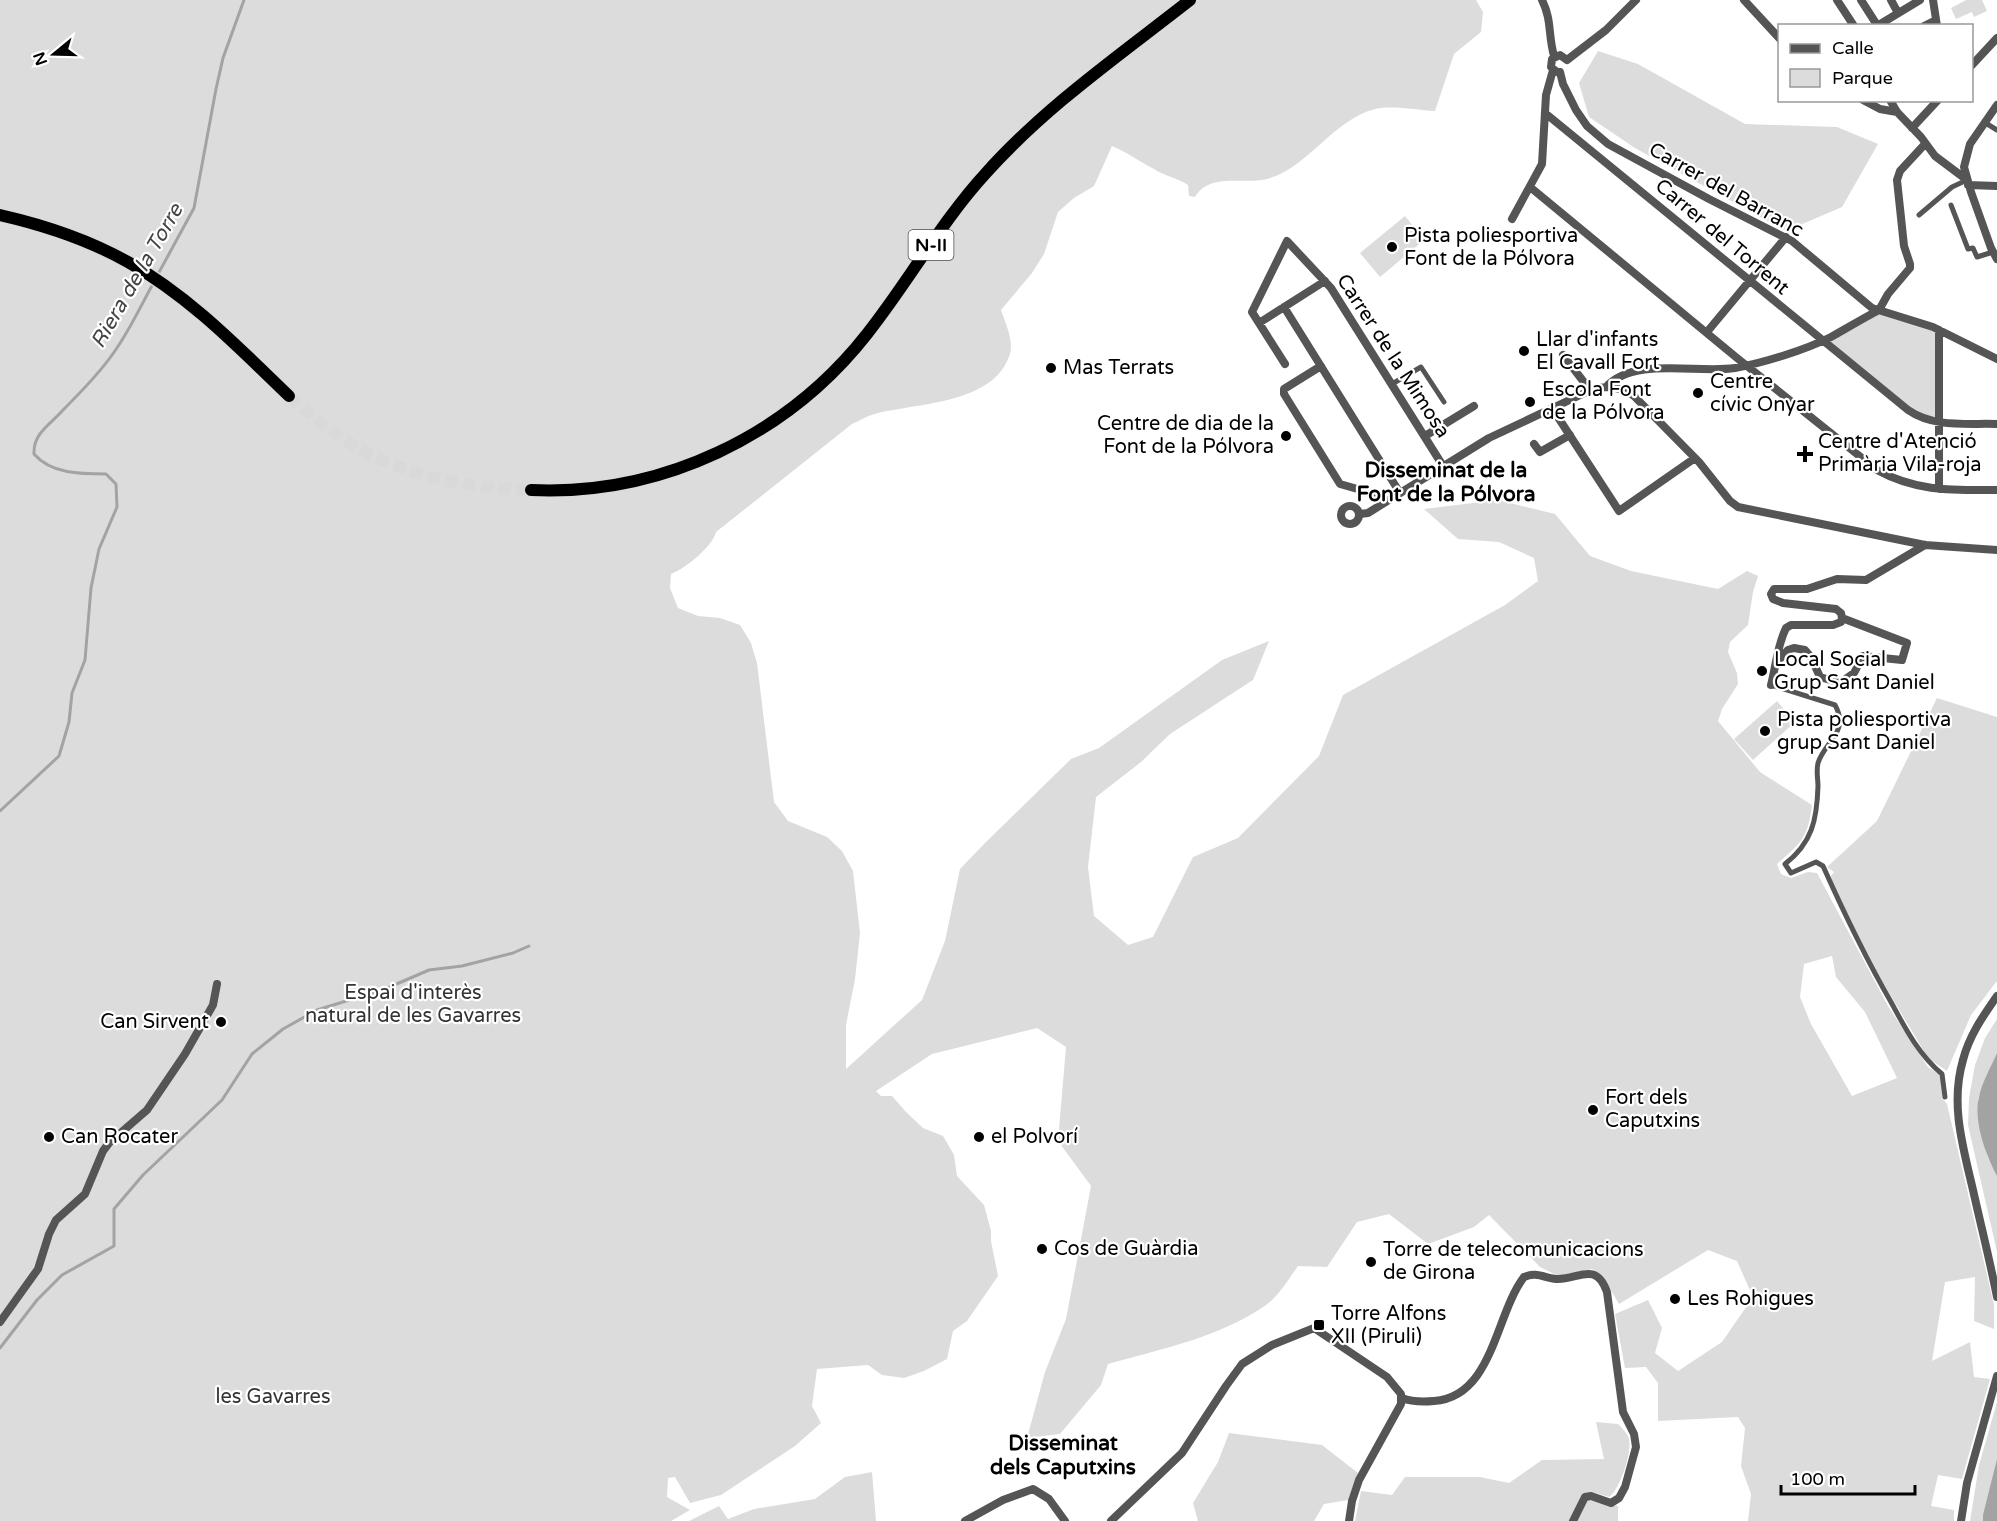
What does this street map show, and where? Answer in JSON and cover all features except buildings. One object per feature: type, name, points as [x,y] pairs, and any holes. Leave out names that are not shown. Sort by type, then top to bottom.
[{"type":"highway","name":"N-II","points":[[531,490],[570,490],[612,485],[673,471],[728,448],[773,421],[820,384],[860,343],[985,173],[1083,82],[1190,0]]},
{"type":"highway","points":[[0,215],[53,229],[112,253],[154,278],[203,316],[289,396]]},
{"type":"street","points":[[1512,219],[1542,164],[1546,95],[1556,71],[1551,61],[1554,57],[1550,42],[1549,15],[1542,0]]},
{"type":"street","points":[[1567,60],[1606,30],[1636,0]]},
{"type":"street","points":[[1744,0],[1778,38]]},
{"type":"street","points":[[1837,0],[1853,24]]},
{"type":"street","points":[[1861,0],[1876,24]]},
{"type":"street","points":[[1891,0],[1898,13]]},
{"type":"street","points":[[1879,24],[1920,0]]},
{"type":"street","points":[[1933,0],[1937,23]]},
{"type":"street","points":[[1973,63],[1997,38]]},
{"type":"street","points":[[1554,57],[1560,55],[1567,60]]},
{"type":"street","points":[[1556,71],[1567,68],[1567,60]]},
{"type":"street","name":"Carrer del Barranc","points":[[1556,71],[1576,110],[1601,140],[1709,199],[1786,237],[1872,308],[1939,330],[1997,359]]},
{"type":"street","points":[[1867,102],[1880,109],[1897,112]]},
{"type":"street","points":[[1891,102],[1935,156],[1966,180],[1997,186]]},
{"type":"street","points":[[1912,128],[1936,102]]},
{"type":"street","points":[[1952,205],[1968,249],[1973,248],[1977,257],[1995,255],[1966,180],[1965,160],[1970,144],[1997,105]]},
{"type":"street","name":"Carrer del Torrent","points":[[1545,113],[1908,410],[1925,419],[1940,422],[1997,424]]},
{"type":"street","points":[[1984,122],[1997,130]]},
{"type":"street","points":[[1606,387],[1613,380],[1654,368],[1720,370],[1746,365],[1823,340],[1879,310],[1888,294],[1910,268],[1904,246],[1897,180],[1900,171],[1925,144]]},
{"type":"street","points":[[1919,215],[1952,187],[1966,180]]},
{"type":"street","points":[[1530,187],[1877,470],[1899,481],[1922,487],[1997,490]]},
{"type":"street","points":[[1707,332],[1786,237]]},
{"type":"street","name":"Carrer de la Mimosa","points":[[1259,323],[1252,312],[1287,241],[1331,288],[1443,466]]},
{"type":"street","points":[[1285,364],[1259,323],[1325,281]]},
{"type":"street","points":[[1284,307],[1400,493]]},
{"type":"street","points":[[1939,330],[1939,489]]},
{"type":"street","points":[[1563,355],[1590,390]]},
{"type":"street","points":[[1321,366],[1284,389],[1284,394],[1340,484],[1368,492],[1387,501]]},
{"type":"street","points":[[1392,384],[1421,367],[1444,402]]},
{"type":"street","points":[[1360,514],[1368,513],[1489,438],[1590,390],[1606,387],[1622,390],[1634,396],[1695,458],[1730,501],[1738,507],[1925,545],[1997,550]]},
{"type":"street","points":[[1425,436],[1474,406]]},
{"type":"street","points":[[1552,408],[1619,511],[1695,458]]},
{"type":"street","points":[[1534,444],[1539,452],[1570,435]]},
{"type":"street","points":[[1925,545],[1878,575],[1866,580],[1837,579],[1807,589],[1774,589],[1771,594],[1773,599],[1783,603],[1836,609],[1841,613],[1842,618],[1841,622],[1833,625],[1791,625],[1786,628],[1778,645],[1778,661],[1771,685],[1835,705],[1840,718],[1837,735],[1818,764],[1817,799],[1811,834],[1804,847],[1785,864],[1787,869],[1791,873],[1797,872],[1816,862],[1823,866],[1860,947],[1899,1016],[1928,1063],[1942,1074],[1945,1097]]},
{"type":"street","points":[[1778,661],[1788,650],[1794,648],[1805,650],[1811,657],[1820,677],[1840,683],[1854,673],[1863,656],[1902,660],[1907,643],[1842,618]]},
{"type":"street","points":[[0,1322],[38,1269],[48,1234],[56,1220],[85,1194],[103,1151],[147,1110],[185,1054],[213,1005],[217,984]]},
{"type":"street","points":[[1997,996],[1976,1028],[1963,1058],[1957,1090],[1958,1117],[1997,1297]]},
{"type":"street","points":[[1402,1398],[1415,1402],[1444,1400],[1457,1395],[1472,1383],[1480,1371],[1524,1277],[1534,1274],[1560,1280],[1587,1273],[1602,1281],[1607,1292],[1623,1412],[1634,1434],[1636,1447],[1625,1487],[1619,1498],[1611,1503],[1591,1496],[1585,1497],[1573,1521]]},
{"type":"street","points":[[1111,1521],[1182,1454],[1226,1386],[1244,1363],[1274,1343],[1314,1328],[1387,1377],[1399,1389],[1402,1398],[1401,1404],[1359,1480],[1352,1501],[1349,1521]]},
{"type":"street","points":[[1961,1521],[1967,1483],[1997,1376]]},
{"type":"street","points":[[965,1521],[1003,1500],[1033,1490],[1049,1499],[1065,1521]]},
{"type":"green space","name":"Espai d'interès natural de les Gavarres","points":[[0,0],[1476,0],[1483,12],[1481,32],[1454,54],[1435,111],[1389,107],[1360,114],[1282,173],[1267,179],[1209,184],[1195,197],[1189,196],[1188,185],[1112,146],[1094,186],[1074,198],[1058,212],[1044,254],[1032,273],[1001,310],[1011,349],[1001,370],[988,383],[972,392],[953,398],[875,414],[852,424],[716,532],[710,544],[698,556],[671,574],[670,588],[678,608],[698,616],[720,618],[740,625],[751,643],[757,663],[774,802],[788,821],[827,837],[842,851],[853,871],[860,933],[855,979],[846,1025],[846,1069],[922,1000],[945,941],[960,869],[1071,759],[1099,748],[1222,660],[1269,641],[1253,680],[1170,734],[1141,762],[1096,797],[1088,867],[1094,916],[1128,945],[1153,937],[1193,857],[1238,838],[1319,756],[1343,695],[1505,605],[1538,581],[1534,558],[1499,542],[1458,539],[1424,509],[1498,500],[1555,514],[1590,556],[1631,571],[1718,589],[1747,571],[1758,576],[1748,625],[1730,642],[1728,652],[1737,673],[1738,684],[1722,709],[1718,721],[1760,772],[1812,805],[1808,825],[1802,839],[1777,864],[1781,874],[1791,878],[1808,872],[1817,873],[1888,1006],[1928,1067],[1940,1075],[1943,1099],[1947,1104],[1994,1305],[1994,1329],[1974,1321],[1975,1277],[1945,1282],[1932,1361],[1970,1342],[1974,1377],[1990,1379],[1962,1479],[1938,1475],[1931,1506],[1954,1510],[1954,1521],[1748,1521],[1751,1494],[1741,1466],[1745,1428],[1738,1417],[1658,1421],[1658,1383],[1646,1367],[1625,1368],[1615,1314],[1648,1300],[1662,1328],[1655,1353],[1678,1371],[1722,1342],[1753,1297],[1737,1261],[1708,1250],[1619,1304],[1602,1275],[1592,1269],[1558,1276],[1540,1267],[1489,1215],[1474,1227],[1428,1244],[1389,1214],[1357,1222],[1327,1267],[1298,1266],[1271,1301],[1230,1326],[1190,1341],[1108,1364],[1101,1385],[1060,1434],[1027,1438],[1045,1372],[1066,1319],[1091,1186],[1058,1141],[1066,1047],[1037,1028],[932,1054],[876,1091],[881,1096],[892,1096],[923,1128],[943,1136],[954,1155],[957,1176],[984,1205],[991,1231],[998,1276],[967,1321],[953,1331],[947,1359],[904,1378],[882,1375],[868,1365],[817,1369],[812,1406],[821,1423],[795,1446],[721,1495],[690,1503],[675,1477],[668,1478],[667,1497],[690,1510],[671,1521],[0,1521]],"holes":[[[1832,956],[1836,977],[1865,1012],[1897,1078],[1852,1096],[1811,1024],[1800,997],[1804,964]]]},
{"type":"green space","points":[[1966,0],[1982,0],[1987,11],[1974,17],[1972,12],[1956,19],[1951,8]]},
{"type":"green space","points":[[1598,51],[1638,64],[1745,124],[1837,127],[1878,144],[1842,207],[1786,231],[1635,148],[1589,117],[1579,83]]},
{"type":"green space","name":"Pista poliesportiva Font de la Pólvora","points":[[1405,216],[1424,240],[1380,277],[1360,253]]},
{"type":"green space","points":[[1879,314],[1939,332],[1939,421],[1910,410],[1825,341]]},
{"type":"green space","points":[[1937,698],[1997,717],[1997,981],[1971,1015],[1947,1071],[1928,1058],[1861,946],[1832,881],[1831,876],[1834,872],[1827,867],[1877,821]]},
{"type":"green space","name":"Pista poliesportiva grup Sant Daniel","points":[[1777,701],[1795,722],[1753,760],[1734,739]]},
{"type":"green space","points":[[1997,1019],[1997,1053],[1978,1099],[1979,1125],[1988,1158],[1997,1176],[1997,1252],[1968,1125],[1969,1098],[1975,1065],[1985,1038]]},
{"type":"green space","points":[[1997,1402],[1997,1459],[1983,1521],[1970,1521],[1979,1465]]},
{"type":"green space","points":[[1596,1422],[1618,1424],[1625,1431],[1629,1439],[1627,1461],[1613,1493],[1609,1497],[1592,1492],[1583,1494],[1569,1521],[1355,1521],[1361,1491],[1392,1495],[1405,1477],[1480,1477],[1509,1483],[1542,1460],[1604,1459]]},
{"type":"green space","points":[[1229,1433],[1322,1445],[1358,1473],[1348,1500],[1324,1504],[1314,1521],[1198,1521],[1193,1503],[1218,1462]]},
{"type":"green space","points":[[872,1472],[876,1521],[689,1521],[719,1506],[728,1519],[754,1509],[815,1499],[845,1477]]},
{"type":"green space","points":[[1588,1500],[1618,1506],[1618,1521],[1577,1521]]},
{"type":"shaded area","points":[[1997,1053],[1997,1176],[1979,1127],[1978,1106],[1982,1086]]},
{"type":"shaded area","points":[[1997,1459],[1997,1521],[1983,1521],[1983,1515]]},
{"type":"waterway","name":"Riera de la Torre","points":[[157,276],[194,208],[223,58],[244,0]]},
{"type":"waterway","name":"Riera de la Torre","points":[[0,811],[59,756],[69,722],[72,693],[85,660],[91,588],[99,549],[117,507],[116,484],[106,474],[67,472],[49,466],[34,454],[36,440],[101,370],[129,328],[154,282]]},
{"type":"waterway","points":[[0,1348],[37,1300],[62,1275],[114,1246],[114,1209],[143,1175],[222,1100],[252,1054],[283,1029],[317,1010],[385,989],[429,970],[462,966],[513,953],[529,946]]},
{"type":"tunnel","points":[[289,396],[340,437],[391,463],[436,478],[460,483],[531,490]]},
{"type":"place","name":"Pista poliesportiva Font de la Pólvora","points":[[1392,247]]},
{"type":"place","name":"Llar d'infants El Cavall Fort","points":[[1524,351]]},
{"type":"place","name":"Mas Terrats","points":[[1051,368]]},
{"type":"place","name":"Centre cívic Onyar","points":[[1698,393]]},
{"type":"place","name":"Escola Font de la Pólvora","points":[[1530,402]]},
{"type":"place","name":"Centre de dia de la Font de la Pólvora","points":[[1286,436]]},
{"type":"place","name":"Centre d'Atenció Primària Vila-roja","points":[[1805,454]]},
{"type":"place","name":"Local Social Grup Sant Daniel","points":[[1762,671]]},
{"type":"place","name":"Pista poliesportiva grup Sant Daniel","points":[[1765,731]]},
{"type":"place","name":"Can Sirvent","points":[[221,1022]]},
{"type":"place","name":"Fort dels Caputxins","points":[[1593,1110]]},
{"type":"place","name":"Can Rocater","points":[[49,1137]]},
{"type":"place","name":"el Polvorí","points":[[979,1137]]},
{"type":"place","name":"Cos de Guàrdia","points":[[1042,1249]]},
{"type":"place","name":"Torre de telecomunicacions de Girona","points":[[1371,1262]]},
{"type":"place","name":"Les Rohigues","points":[[1675,1299]]},
{"type":"place","name":"Torre Alfons XII (Piruli)","points":[[1319,1325]]},
{"type":"district","name":"Disseminat de la Font de la Pólvora","points":[[1446,482]]},
{"type":"district","name":"Disseminat dels Caputxins","points":[[1063,1455]]},
{"type":"park label","name":"les Gavarres","points":[[273,1397]]}]
